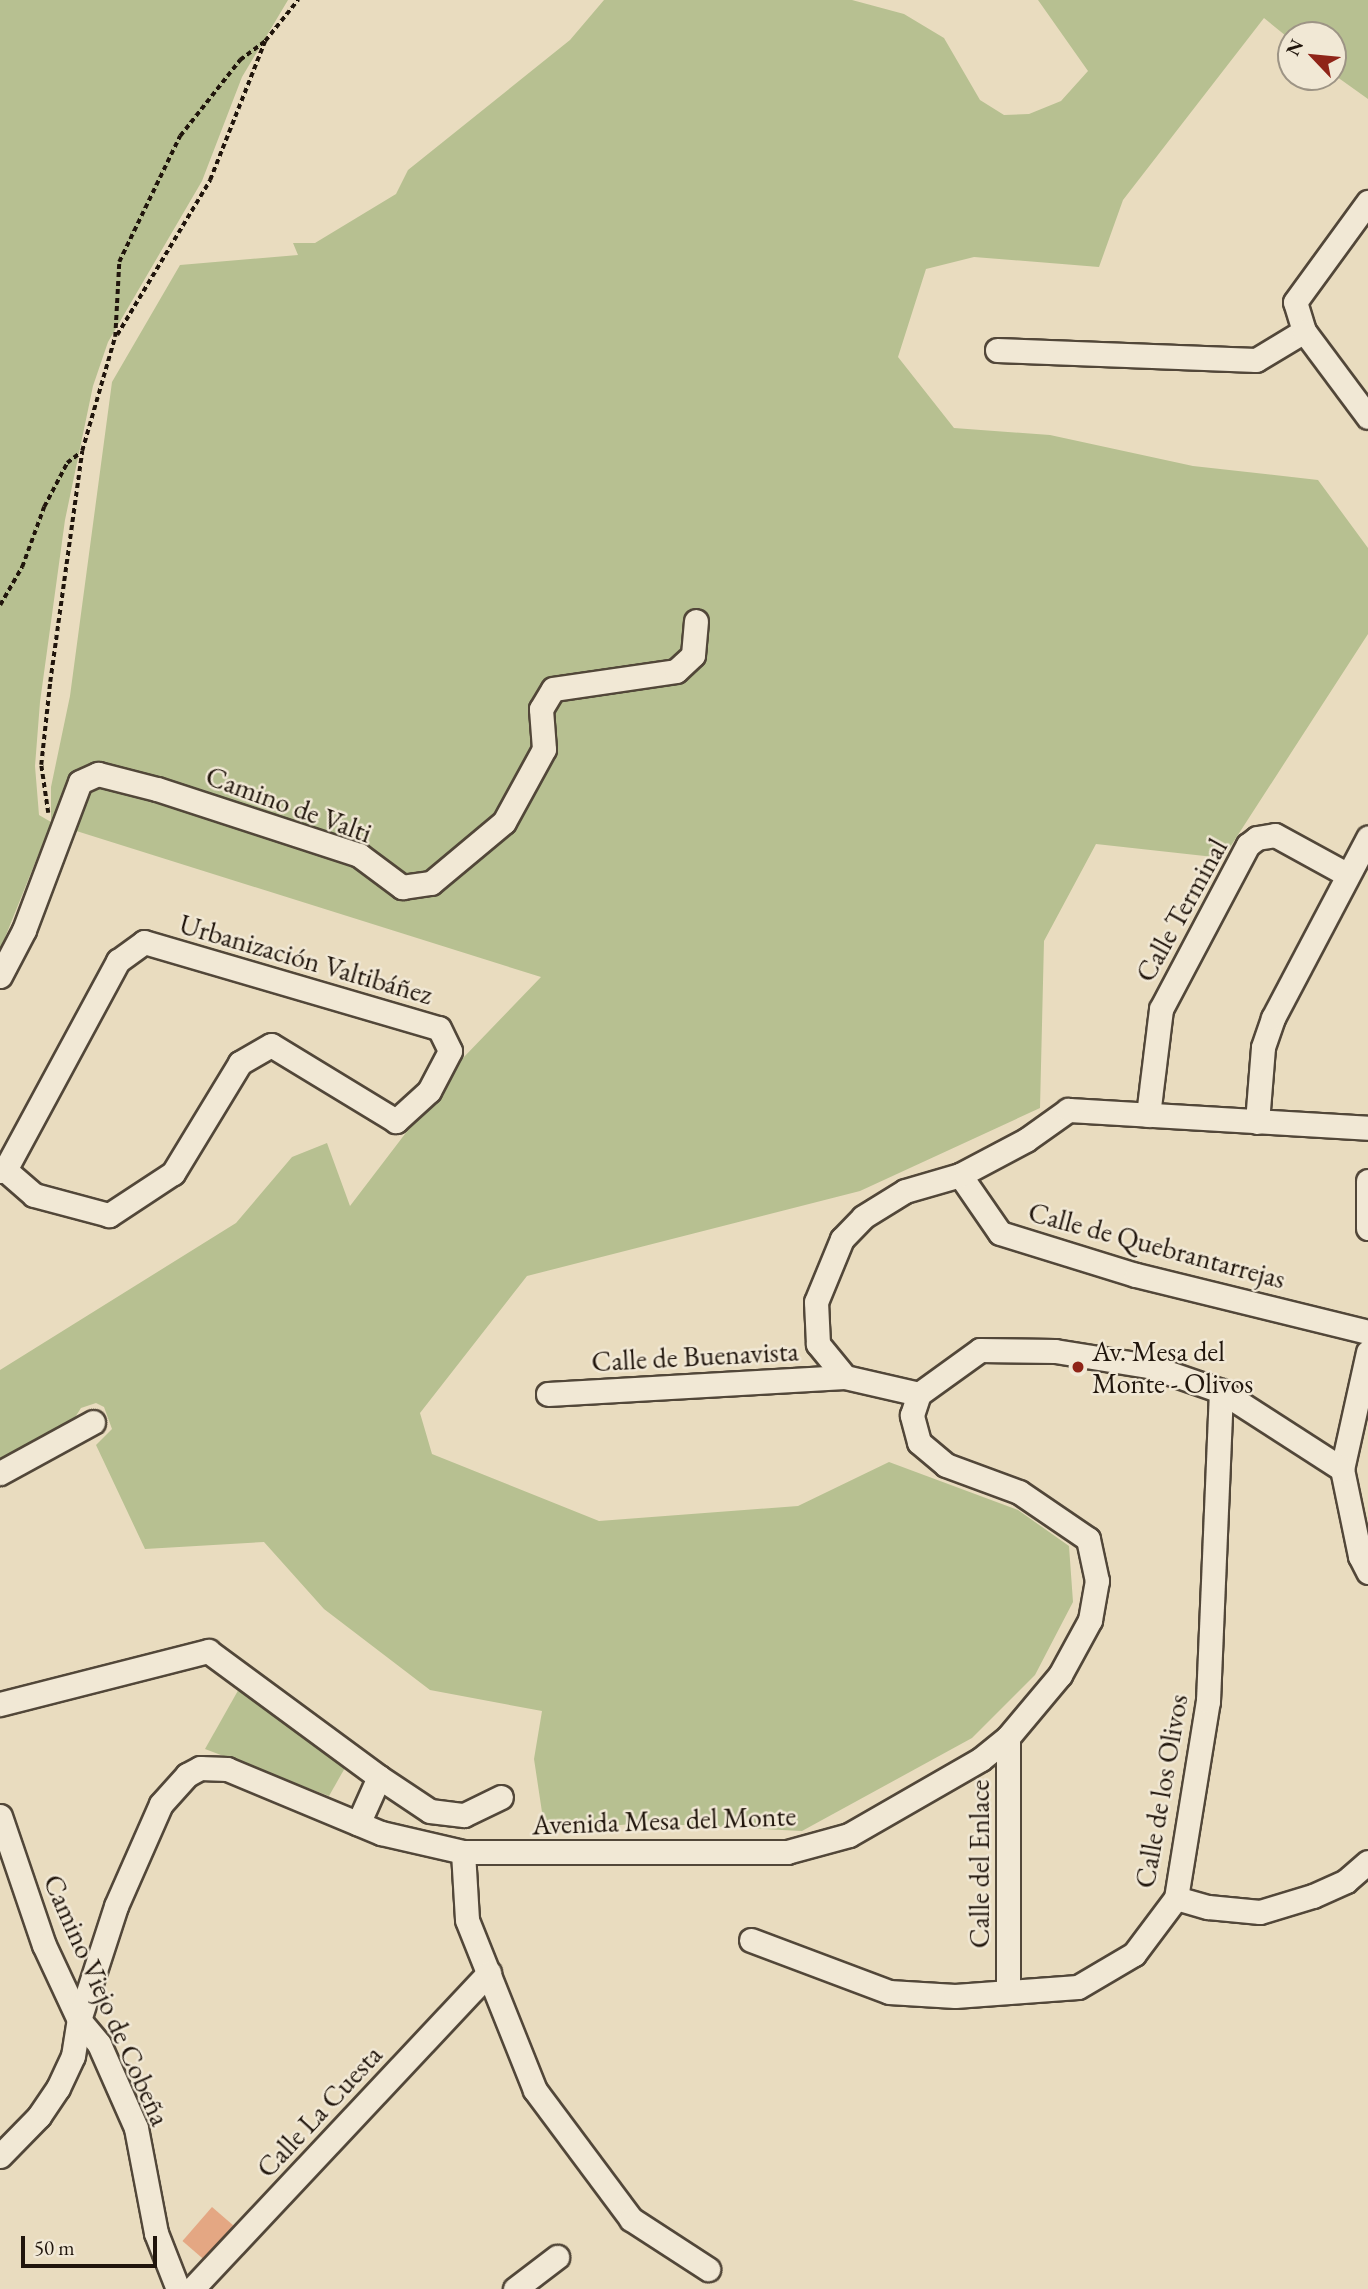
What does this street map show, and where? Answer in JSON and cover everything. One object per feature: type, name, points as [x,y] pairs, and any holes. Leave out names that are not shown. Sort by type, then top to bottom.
[{"type":"street","points":[[1368,202],[1295,302],[1304,331],[1368,417]]},
{"type":"street","points":[[997,350],[1256,360],[1304,331]]},
{"type":"street","name":"Camino de Valti","points":[[0,976],[24,930],[59,830],[80,782],[98,774],[359,855],[402,887],[430,883],[504,822],[544,749],[541,709],[553,689],[676,671],[693,655],[696,621]]},
{"type":"street","name":"Calle Terminal","points":[[1148,1115],[1161,1009],[1248,845],[1257,838],[1275,835],[1348,875]]},
{"type":"street","points":[[1257,1122],[1263,1047],[1273,1017],[1368,838]]},
{"type":"street","name":"Urbanización Valtibáñez","points":[[144,942],[439,1028],[450,1051],[429,1091],[396,1121],[271,1045],[240,1063],[173,1173],[109,1215],[34,1195],[3,1171],[118,961],[144,942]]},
{"type":"street","points":[[845,1377],[818,1344],[816,1302],[842,1239],[863,1217],[905,1191],[960,1175],[1026,1140],[1068,1110],[1368,1128]]},
{"type":"street","name":"Calle de Quebrantarrejas","points":[[960,1175],[1000,1233],[1136,1275],[1368,1332]]},
{"type":"street","points":[[1368,1181],[1368,1228]]},
{"type":"street","points":[[919,1394],[980,1350],[1055,1351],[1149,1366],[1221,1391],[1342,1469]]},
{"type":"street","points":[[1365,1562],[1342,1469],[1368,1352]]},
{"type":"street","name":"Calle de Buenavista","points":[[548,1394],[845,1377],[919,1394]]},
{"type":"street","name":"Calle de los Olivos","points":[[751,1940],[889,1992],[955,1996],[1078,1987],[1134,1954],[1177,1898],[1208,1701],[1221,1391]]},
{"type":"street","name":"Avenida Mesa del Monte","points":[[0,2157],[39,2116],[58,2088],[74,2056],[79,2020],[116,1906],[161,1804],[187,1775],[200,1768],[227,1769],[358,1824],[463,1852],[787,1852],[849,1835],[981,1759],[1008,1737],[1060,1675],[1090,1620],[1097,1581],[1088,1539],[1019,1492],[946,1465],[919,1442],[912,1415],[919,1394]]},
{"type":"street","points":[[0,1473],[93,1422]]},
{"type":"street","points":[[0,1704],[208,1651],[379,1777],[430,1811],[464,1815],[501,1797]]},
{"type":"street","name":"Calle del Enlace","points":[[1008,1737],[1009,1992]]},
{"type":"street","points":[[358,1824],[379,1777]]},
{"type":"street","name":"Camino Viejo de Cobeña","points":[[0,1816],[44,1945],[79,2020],[99,2044],[136,2128],[156,2233],[178,2289]]},
{"type":"street","points":[[463,1852],[467,1920],[542,2101],[631,2219],[708,2269]]},
{"type":"street","points":[[1177,1898],[1208,1907],[1260,1912],[1313,1896],[1346,1881],[1368,1862]]},
{"type":"street","name":"Calle La Cuesta","points":[[192,2289],[489,1973]]},
{"type":"street","points":[[515,2289],[557,2257]]},
{"type":"path","points":[[59,830],[45,809],[41,765],[82,451],[115,337],[119,262],[180,136],[240,60],[265,41],[298,0]]},
{"type":"path","points":[[115,337],[209,180],[265,41]]},
{"type":"path","points":[[0,605],[22,567],[44,507],[67,463],[82,451]]},
{"type":"green space","points":[[0,0],[288,0],[242,77],[202,181],[108,342],[93,386],[65,520],[40,702],[35,766],[39,815],[51,822],[51,787],[70,696],[112,382],[180,265],[298,255],[293,243],[315,243],[396,194],[408,170],[570,40],[604,0],[852,0],[904,14],[944,38],[980,100],[1004,115],[1029,114],[1061,101],[1088,71],[1038,0],[1368,0],[1368,99],[1347,84],[1347,21],[1277,21],[1277,29],[1264,18],[1123,200],[1099,267],[974,257],[926,269],[898,357],[954,428],[1050,435],[1193,466],[1318,480],[1368,548],[1368,634],[1223,858],[1096,844],[1044,941],[1040,1108],[860,1191],[527,1276],[420,1413],[432,1454],[599,1521],[798,1506],[889,1462],[1018,1510],[1069,1546],[1073,1602],[1035,1675],[972,1738],[802,1831],[642,1823],[545,1832],[534,1759],[542,1711],[430,1690],[324,1609],[264,1542],[145,1549],[96,1445],[112,1429],[104,1407],[96,1403],[81,1408],[72,1422],[0,1463],[0,1370],[236,1223],[292,1157],[327,1143],[350,1206],[463,1058],[541,977],[51,823],[0,950]]},
{"type":"green space","points":[[240,1687],[346,1766],[329,1796],[205,1749]]},
{"type":"building","points":[[212,2207],[233,2225],[204,2259],[182,2241]]},
{"type":"place","name":"Av. Mesa del Monte - Olivos","points":[[1078,1367]]}]
